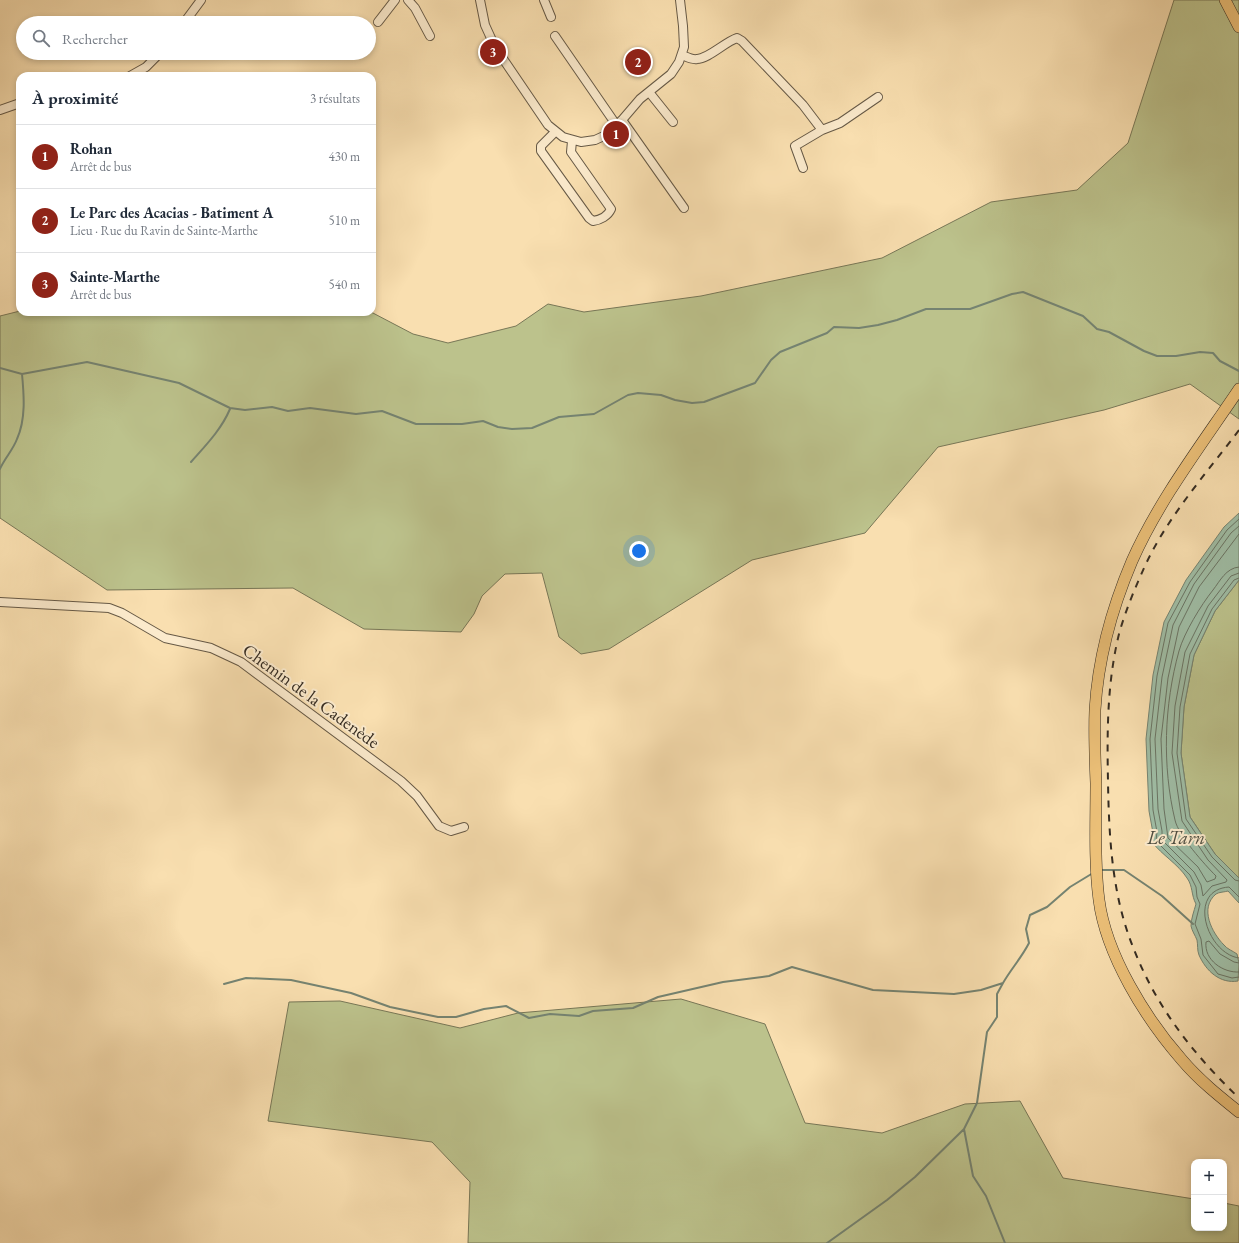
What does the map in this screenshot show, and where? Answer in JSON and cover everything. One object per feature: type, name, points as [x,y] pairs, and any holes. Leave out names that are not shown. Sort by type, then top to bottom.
[{"type":"main road","points":[[1225,0],[1239,27]]},
{"type":"main road","points":[[1239,389],[1173,487],[1142,540],[1123,584],[1110,622],[1098,675],[1095,710],[1098,888],[1102,916],[1110,943],[1127,979],[1149,1016],[1182,1061],[1216,1094],[1239,1112]]},
{"type":"street","points":[[189,16],[201,0]]},
{"type":"street","points":[[378,22],[395,0]]},
{"type":"street","points":[[408,0],[415,8],[430,36]]},
{"type":"street","points":[[480,0],[485,25],[495,47],[548,125],[555,132],[572,141],[581,142],[595,140],[606,135],[620,123],[640,99],[671,74],[682,55],[684,39],[680,0]]},
{"type":"street","points":[[544,0],[551,17]]},
{"type":"street","points":[[555,36],[684,208]]},
{"type":"street","points":[[682,55],[697,60],[703,58],[724,43],[737,38],[742,41],[803,105],[822,130]]},
{"type":"street","points":[[137,72],[146,67],[153,60]]},
{"type":"street","points":[[649,92],[673,122]]},
{"type":"street","points":[[803,168],[795,146],[822,130],[840,123],[878,98]]},
{"type":"street","points":[[0,110],[16,104]]},
{"type":"street","points":[[555,132],[541,146],[541,151],[589,218],[594,221],[599,220],[609,213],[611,209],[571,152],[572,141]]},
{"type":"street","name":"Chemin de la Cadenède","points":[[0,602],[109,608],[122,613],[165,638],[211,648],[226,654],[279,689],[401,781],[418,796],[439,826],[450,831],[464,827]]},
{"type":"shaded area","points":[[1174,0],[1239,0],[1239,419],[1190,384],[1104,410],[938,447],[865,533],[752,560],[609,649],[581,654],[559,637],[542,573],[505,574],[482,596],[474,614],[461,632],[364,629],[293,588],[107,590],[0,518],[0,316],[16,312],[16,316],[376,316],[376,315],[413,334],[448,343],[516,326],[548,304],[584,312],[701,296],[882,258],[991,202],[1077,190],[1128,143]]},
{"type":"shaded area","points":[[1239,580],[1239,878],[1215,854],[1190,817],[1181,753],[1184,707],[1194,655],[1215,611]]},
{"type":"shaded area","points":[[681,999],[765,1024],[805,1123],[882,1133],[965,1104],[1020,1101],[1063,1178],[1191,1199],[1191,1231],[1227,1231],[1227,1204],[1239,1206],[1239,1243],[468,1243],[470,1182],[432,1142],[268,1121],[289,1002],[340,1001],[460,1028],[518,1013]]},
{"type":"water","name":"Le Tarn","points":[[1239,513],[1239,580],[1215,611],[1194,655],[1184,707],[1181,753],[1190,817],[1215,854],[1239,878],[1239,903],[1228,891],[1216,894],[1208,906],[1209,920],[1215,934],[1228,949],[1237,954],[1239,963],[1238,981],[1231,981],[1214,975],[1202,961],[1198,953],[1197,940],[1191,926],[1196,904],[1190,884],[1179,868],[1152,842],[1153,833],[1149,811],[1146,739],[1153,675],[1164,622],[1186,580],[1224,527]]},
{"type":"waterway","points":[[0,368],[22,374],[87,362],[179,383],[230,408],[245,410],[272,407],[288,411],[310,408],[356,414],[382,411],[416,424],[462,424],[483,421],[498,427],[512,429],[532,428],[559,417],[594,414],[628,395],[638,393],[661,395],[675,400],[692,403],[704,402],[755,383],[771,360],[780,352],[827,333],[834,327],[859,328],[878,325],[897,320],[926,309],[970,309],[1012,294],[1023,292],[1083,316],[1097,329],[1109,332],[1144,351],[1157,356],[1176,356],[1200,352],[1213,353],[1220,361],[1239,371]]},
{"type":"waterway","points":[[0,469],[15,443],[22,423],[24,399],[22,374]]},
{"type":"waterway","points":[[191,462],[218,431],[230,409]]},
{"type":"waterway","points":[[1101,870],[1124,870],[1162,896],[1193,924]]},
{"type":"waterway","points":[[224,984],[246,978],[291,980],[351,993],[390,1007],[438,1017],[456,1017],[484,1009],[506,1006],[529,1018],[550,1014],[579,1016],[593,1011],[633,1008],[658,997],[723,982],[769,976],[792,967],[873,990],[954,994],[981,990],[1003,983],[1029,943],[1026,929],[1030,915],[1047,907],[1070,887],[1093,873]]},
{"type":"waterway","points":[[827,1243],[887,1200],[915,1177],[964,1129],[977,1103],[987,1032],[997,1017],[997,994],[1003,983]]},
{"type":"waterway","points":[[964,1129],[973,1176],[986,1196],[1005,1243]]},
{"type":"railway","points":[[1239,430],[1175,514],[1153,549],[1137,584],[1121,626],[1115,652],[1110,689],[1108,745],[1109,824],[1113,866],[1120,907],[1133,947],[1153,990],[1177,1028],[1206,1064],[1239,1098]]},
{"type":"place","name":"Sainte-Marthe","points":[[493,52]]},
{"type":"place","name":"Le Parc des Acacias - Batiment A","points":[[638,62]]},
{"type":"place","name":"Rohan","points":[[616,134]]}]
